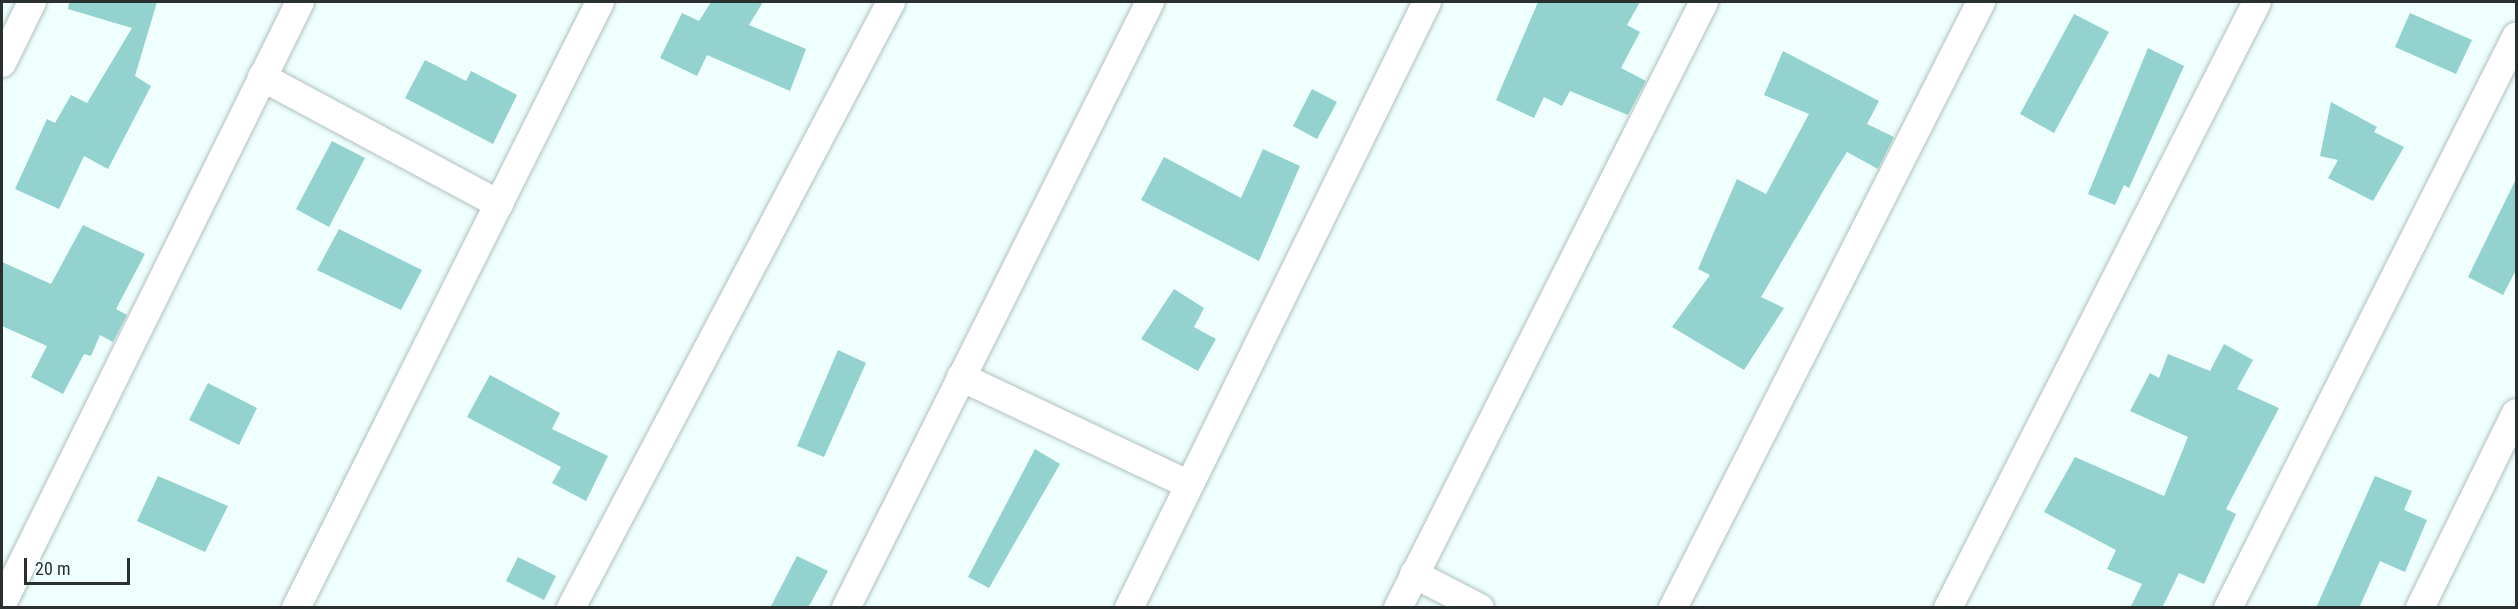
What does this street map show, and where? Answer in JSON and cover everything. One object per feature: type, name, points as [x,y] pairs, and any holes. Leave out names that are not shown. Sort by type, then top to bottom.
[{"type":"street","points":[[2,63],[32,2]]},
{"type":"street","points":[[2,604],[300,2]]},
{"type":"street","points":[[296,608],[600,2]]},
{"type":"street","points":[[571,608],[891,2]]},
{"type":"street","points":[[846,608],[1150,2]]},
{"type":"street","points":[[1129,608],[1427,2]]},
{"type":"street","points":[[1398,608],[1704,2]]},
{"type":"street","points":[[1673,608],[1981,2]]},
{"type":"street","points":[[1948,608],[2258,2]]},
{"type":"street","points":[[2228,608],[2517,37]]},
{"type":"street","points":[[262,77],[499,204]]},
{"type":"street","points":[[962,377],[1189,485]]},
{"type":"street","points":[[2420,608],[2517,413]]},
{"type":"street","points":[[1414,574],[1480,608]]},
{"type":"building","points":[[69,2],[157,2],[135,76],[151,86],[108,169],[84,156],[59,209],[15,189],[47,119],[55,123],[71,95],[87,103],[132,28],[68,9]]},
{"type":"building","points":[[711,2],[763,2],[749,25],[806,49],[790,91],[707,55],[697,76],[660,58],[682,13],[699,21]]},
{"type":"building","points":[[1538,2],[1640,2],[1627,25],[1640,32],[1621,68],[1646,81],[1628,115],[1570,91],[1562,106],[1544,97],[1534,118],[1496,100]]},
{"type":"building","points":[[2410,13],[2472,40],[2456,74],[2395,47]]},
{"type":"building","points":[[2074,14],[2109,32],[2054,133],[2020,114]]},
{"type":"building","points":[[2148,48],[2184,66],[2129,188],[2124,185],[2115,205],[2088,194]]},
{"type":"building","points":[[1783,51],[1879,101],[1867,124],[1894,137],[1878,169],[1847,152],[1761,297],[1784,308],[1744,370],[1672,327],[1710,275],[1698,269],[1737,179],[1766,194],[1809,114],[1764,95]]},
{"type":"building","points":[[425,60],[466,81],[471,71],[517,95],[493,144],[405,98]]},
{"type":"building","points":[[1312,89],[1337,102],[1317,139],[1293,126]]},
{"type":"building","points":[[2331,102],[2377,127],[2374,132],[2404,147],[2373,201],[2328,178],[2338,160],[2320,156]]},
{"type":"building","points":[[332,141],[365,158],[329,227],[296,209]]},
{"type":"building","points":[[1263,149],[1300,166],[1259,261],[1141,200],[1164,157],[1241,198]]},
{"type":"building","points":[[2517,177],[2517,268],[2503,295],[2468,277]]},
{"type":"building","points":[[83,225],[145,254],[116,309],[127,315],[113,342],[100,335],[91,356],[84,354],[63,394],[31,377],[47,346],[2,326],[2,262],[51,284]]},
{"type":"building","points":[[339,229],[422,270],[401,310],[317,270]]},
{"type":"building","points":[[1174,289],[1204,308],[1194,327],[1216,339],[1198,371],[1141,339]]},
{"type":"building","points":[[2224,344],[2253,360],[2237,389],[2279,408],[2226,509],[2236,514],[2204,584],[2179,573],[2162,608],[2130,608],[2142,584],[2107,569],[2116,550],[2044,512],[2075,457],[2164,496],[2188,437],[2130,411],[2150,373],[2159,378],[2168,354],[2210,371]]},
{"type":"building","points":[[838,350],[866,363],[824,457],[797,446]]},
{"type":"building","points":[[490,375],[560,413],[552,429],[608,456],[586,501],[552,483],[561,467],[467,417]]},
{"type":"building","points":[[208,383],[257,408],[239,445],[189,420]]},
{"type":"building","points":[[1035,449],[1060,464],[989,588],[968,577]]},
{"type":"building","points":[[158,476],[228,506],[205,552],[137,521]]},
{"type":"building","points":[[2375,476],[2412,491],[2404,510],[2427,520],[2405,572],[2380,561],[2359,608],[2316,608]]},
{"type":"building","points":[[797,556],[828,571],[808,608],[770,608]]},
{"type":"building","points":[[518,557],[556,576],[544,600],[506,581]]}]
